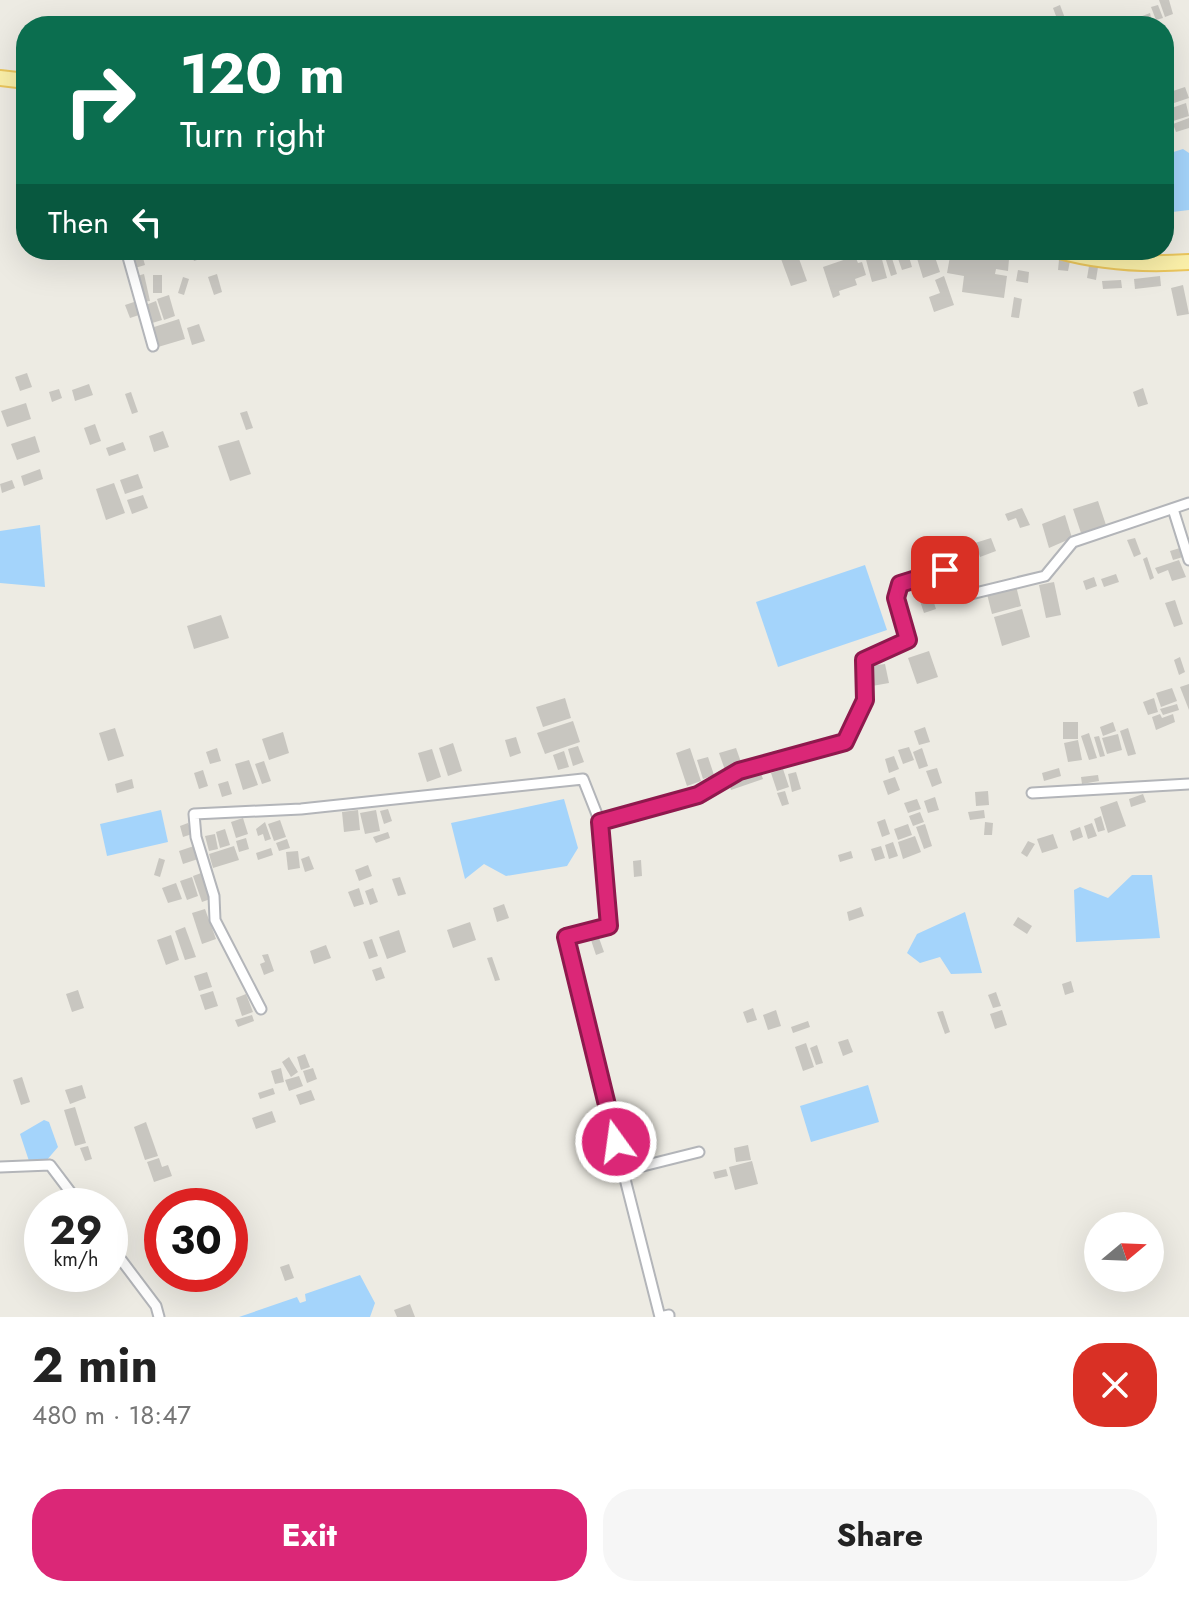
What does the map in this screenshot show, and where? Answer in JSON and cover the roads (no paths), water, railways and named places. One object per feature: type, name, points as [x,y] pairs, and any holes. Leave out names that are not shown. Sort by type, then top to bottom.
[{"type":"main road","points":[[1107,260],[1189,262]]},
{"type":"street","points":[[129,260],[153,346]]},
{"type":"street","points":[[600,822],[698,795],[739,771],[845,742],[865,700],[864,660],[908,640],[896,598],[900,584],[945,570],[971,594],[1045,576],[1073,542],[1189,503]]},
{"type":"street","points":[[1173,509],[1189,560]]},
{"type":"street","points":[[261,1009],[215,920],[214,896],[196,837],[194,814],[301,809],[583,779],[600,822],[609,926],[566,937],[660,1317],[669,1317]]},
{"type":"street","points":[[1032,793],[1189,784]]},
{"type":"street","points":[[623,1171],[699,1152]]},
{"type":"street","points":[[0,1167],[50,1165],[67,1188]]},
{"type":"street","points":[[128,1269],[156,1306],[159,1317]]},
{"type":"water","points":[[1183,149],[1189,153],[1189,210],[1174,212],[1174,152]]},
{"type":"water","points":[[40,525],[45,587],[0,583],[0,531]]},
{"type":"water","points":[[865,565],[887,630],[778,667],[756,602]]},
{"type":"water","points":[[564,799],[578,848],[567,866],[506,876],[484,864],[465,879],[451,823]]},
{"type":"water","points":[[161,810],[168,842],[107,856],[100,824]]},
{"type":"water","points":[[1132,875],[1152,875],[1160,938],[1076,942],[1074,890],[1080,887],[1108,898]]},
{"type":"water","points":[[965,912],[982,973],[951,974],[940,957],[920,963],[907,953],[917,934]]},
{"type":"water","points":[[868,1085],[879,1122],[811,1142],[800,1106]]},
{"type":"water","points":[[44,1120],[49,1122],[58,1147],[46,1161],[29,1161],[20,1134]]},
{"type":"water","points":[[360,1275],[375,1303],[370,1317],[239,1317],[297,1297],[300,1303],[306,1301],[305,1294]]}]
